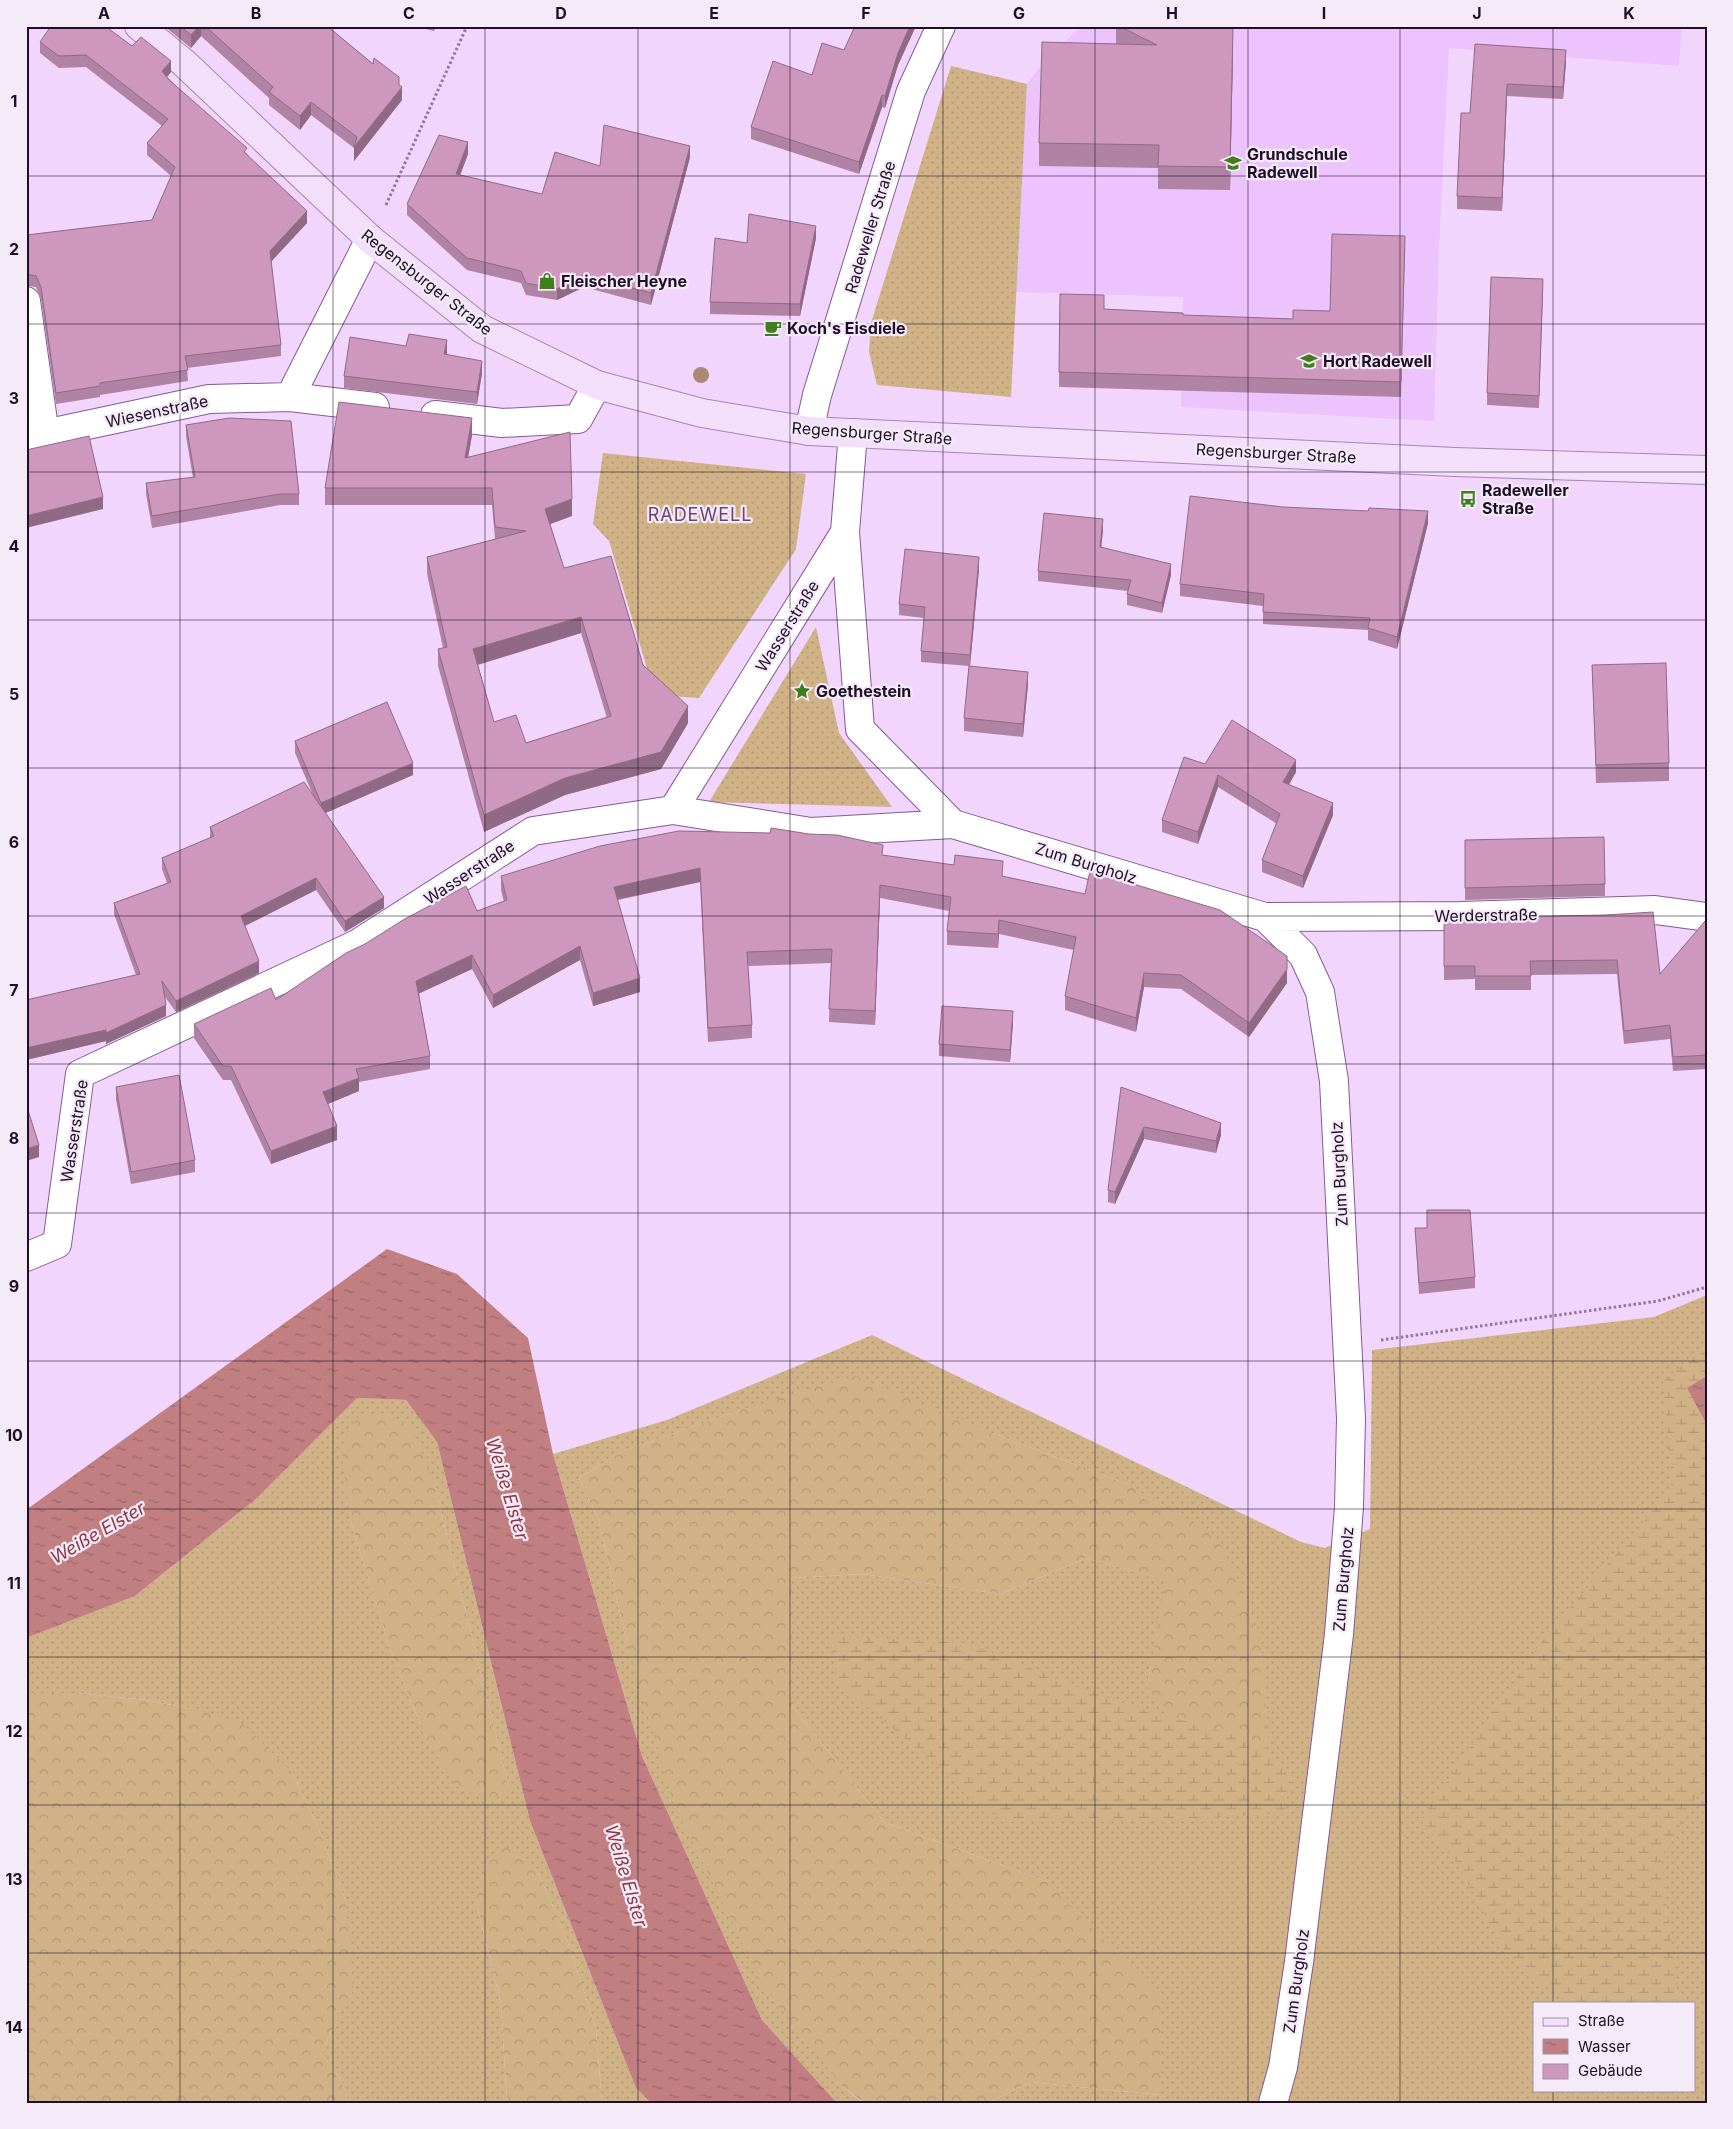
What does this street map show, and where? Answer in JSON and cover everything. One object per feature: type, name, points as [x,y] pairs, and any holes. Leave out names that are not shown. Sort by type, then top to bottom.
[{"type":"main road","name":"Regensburger Straße","points":[[139,26],[184,63],[370,239],[482,329],[597,384],[702,413],[808,431],[1445,461],[1707,470]]},
{"type":"street","name":"Radeweller Straße","points":[[808,431],[817,395],[911,91],[941,26]]},
{"type":"street","points":[[290,397],[370,239]]},
{"type":"street","points":[[26,301],[35,436]]},
{"type":"street","name":"Wiesenstraße","points":[[35,436],[209,399],[290,397],[502,423],[578,419],[597,384]]},
{"type":"street","name":"Wasserstraße","points":[[26,1257],[57,1244],[80,1074],[358,944],[533,831],[673,810],[845,532],[853,433]]},
{"type":"street","name":"Zum Burgholz","points":[[845,532],[860,729],[953,824],[1265,917],[1303,955],[1320,992],[1334,1081],[1351,1418],[1349,1507],[1339,1634],[1299,1962],[1283,2067],[1273,2103]]},
{"type":"street","points":[[673,810],[811,832],[953,824]]},
{"type":"street","name":"Werderstraße","points":[[1265,917],[1461,916],[1655,910],[1707,917]]},
{"type":"path","points":[[370,239],[467,26]]},
{"type":"path","points":[[1348,1344],[1658,1301],[1707,1287]]},
{"type":"shaded area","name":"Grundschule Radewell","points":[[1081,26],[1682,26],[1679,66],[1449,48],[1439,249],[1434,421],[1181,407],[1183,297],[1016,292],[1027,84],[1042,65]]},
{"type":"green space","points":[[951,66],[1027,84],[1011,397],[877,385],[869,352],[871,323]]},
{"type":"green space","points":[[603,453],[806,474],[796,549],[699,698],[655,695],[609,541],[593,524]]},
{"type":"green space","points":[[816,627],[839,733],[892,807],[709,802]]},
{"type":"green space","points":[[1707,1295],[1707,2103],[988,2103],[1030,2082],[1160,2095],[1048,1882],[884,1822],[792,1706],[792,1578],[862,1574],[1001,1594],[1086,1558],[1167,1580],[1147,1687],[1269,1752],[1127,1484],[992,1433],[740,1410],[623,1451],[579,1478],[599,1522],[626,1639],[842,2086],[863,2103],[837,2103],[762,2020],[642,1756],[553,1454],[667,1420],[872,1335],[1301,1542],[1325,1548],[1370,1529],[1372,1350],[1654,1317]]},
{"type":"green space","points":[[1707,1347],[1707,1376],[1687,1388],[1707,1425],[1707,1601],[1699,1605],[1707,1631],[1707,1777],[1661,1860],[1679,2001],[1567,2002],[1508,1957],[1456,1862],[1421,1820],[1539,1645],[1672,1488],[1663,1381]]},
{"type":"green space","points":[[855,1376],[992,1433],[1127,1484],[1219,1540],[1261,1636],[1269,1752],[1212,1779],[1147,1687],[1166,1580],[1086,1558],[1001,1594],[862,1574],[792,1578],[792,1706],[884,1822],[1048,1882],[1162,2001],[1160,2095],[1030,2082],[988,2103],[864,2103],[842,2086],[763,1985],[673,1802],[626,1639],[599,1522],[579,1478],[623,1451],[740,1410]]},
{"type":"green space","points":[[357,1398],[406,1400],[437,1442],[530,1821],[636,2088],[651,2103],[602,2103],[596,2029],[568,1942],[537,1870],[476,1902],[501,2004],[507,2103],[349,2103],[341,2080],[322,2054],[331,2031],[346,1902],[317,1825],[292,1772],[193,1709],[146,1700],[77,1693],[26,1693],[26,1638],[135,1596],[256,1499]],"holes":[[[434,1483],[509,1788],[425,1736],[391,1651],[351,1522]]]},
{"type":"green space","points":[[386,1413],[412,1428],[434,1483],[509,1788],[491,1803],[455,1785],[425,1736],[391,1651],[351,1522],[341,1447],[357,1418]]},
{"type":"green space","points":[[830,1636],[967,1643],[1115,1701],[1259,1742],[1293,1775],[1283,1813],[1171,1820],[1003,1822],[837,1681]]},
{"type":"green space","points":[[26,1693],[77,1693],[146,1700],[193,1709],[243,1724],[292,1772],[317,1825],[346,1902],[353,1991],[331,2031],[322,2054],[341,2080],[349,2103],[26,2103]]},
{"type":"green space","points":[[506,1847],[537,1870],[568,1942],[596,2029],[602,2103],[507,2103],[501,2004],[476,1902],[487,1859]]},
{"type":"water","name":"Weiße Elster","points":[[387,1249],[457,1274],[528,1338],[553,1454],[642,1756],[762,2020],[837,2103],[651,2103],[636,2088],[530,1821],[437,1442],[406,1400],[357,1398],[256,1499],[135,1596],[26,1638],[26,1510]]},
{"type":"water","points":[[1707,1376],[1707,1425],[1687,1388]]},
{"type":"building","points":[[51,26],[105,26],[132,46],[141,37],[171,61],[162,71],[169,80],[247,148],[244,152],[307,211],[270,251],[281,345],[185,356],[188,370],[100,383],[100,386],[56,393],[41,287],[36,276],[26,274],[26,235],[152,220],[175,167],[147,143],[168,119],[86,55],[59,56],[40,42]]},
{"type":"building","points":[[180,26],[199,26],[191,35]]},
{"type":"building","points":[[205,26],[327,26],[373,64],[374,58],[399,77],[399,85],[402,87],[354,147],[357,137],[311,102],[300,116],[269,92],[273,87]]},
{"type":"building","points":[[855,26],[910,26],[898,53],[885,96],[882,95],[859,162],[751,127],[773,61],[812,75],[822,43],[844,50]]},
{"type":"building","points":[[1119,26],[1233,27],[1230,167],[1158,166],[1159,145],[1039,143],[1042,42],[1157,45]]},
{"type":"building","points":[[1475,44],[1566,50],[1563,87],[1507,84],[1502,198],[1457,196],[1461,113],[1470,113]]},
{"type":"building","points":[[604,125],[690,146],[651,293],[584,275],[557,289],[526,283],[521,271],[467,258],[407,204],[439,135],[468,142],[456,174],[542,194],[555,152],[600,166]]},
{"type":"building","points":[[749,214],[816,226],[800,304],[710,302],[715,238],[747,243]]},
{"type":"building","points":[[1332,234],[1405,236],[1401,382],[1059,372],[1060,294],[1104,295],[1104,309],[1183,313],[1183,315],[1293,319],[1293,310],[1330,311]]},
{"type":"building","points":[[1491,277],[1543,279],[1539,396],[1487,393]]},
{"type":"building","points":[[409,334],[447,340],[444,354],[482,361],[477,392],[344,376],[350,337],[406,346]]},
{"type":"building","points":[[339,402],[472,418],[465,458],[570,432],[572,499],[545,509],[564,568],[611,556],[643,665],[688,706],[661,752],[565,778],[484,815],[438,649],[447,647],[427,557],[526,531],[495,527],[492,488],[325,488]],"holes":[[[581,617],[611,716],[526,743],[516,715],[494,722],[473,649]]]},
{"type":"building","points":[[229,418],[291,421],[299,494],[280,494],[152,516],[146,483],[195,477],[186,425]]},
{"type":"building","points":[[89,436],[103,497],[26,516],[26,450]]},
{"type":"building","points":[[1190,496],[1283,507],[1368,511],[1369,508],[1428,511],[1397,637],[1368,628],[1370,618],[1263,612],[1264,594],[1180,584]]},
{"type":"building","points":[[1044,513],[1103,519],[1100,547],[1171,564],[1162,603],[1127,594],[1131,580],[1038,571]]},
{"type":"building","points":[[905,549],[979,557],[970,655],[921,651],[925,607],[899,604]]},
{"type":"building","points":[[1666,663],[1669,763],[1596,765],[1592,665]]},
{"type":"building","points":[[969,666],[1028,672],[1023,724],[964,718]]},
{"type":"building","points":[[387,702],[413,763],[321,803],[295,741]]},
{"type":"building","points":[[1232,720],[1296,760],[1283,782],[1333,803],[1303,876],[1262,860],[1280,814],[1218,775],[1198,832],[1162,820],[1184,757],[1205,764]]},
{"type":"building","points":[[304,782],[384,897],[345,921],[316,878],[241,916],[259,961],[176,1001],[162,981],[166,1005],[106,1033],[106,1030],[26,1048],[26,1000],[140,974],[114,903],[171,882],[162,858],[214,836],[210,827]]},
{"type":"building","points":[[771,828],[809,834],[837,835],[883,845],[882,855],[954,865],[955,855],[1003,861],[1002,876],[1085,894],[1090,871],[1220,910],[1287,956],[1287,969],[1249,1023],[1181,975],[1144,973],[1136,1018],[1065,996],[1076,937],[999,920],[998,934],[947,931],[951,897],[880,885],[875,1011],[829,1009],[832,949],[747,952],[752,1025],[708,1028],[700,868],[614,887],[640,978],[593,993],[580,946],[493,995],[472,955],[416,981],[430,1056],[356,1069],[359,1078],[323,1092],[337,1126],[271,1151],[231,1066],[223,1066],[194,1024],[271,988],[276,1000],[346,953],[466,886],[477,911],[507,900],[501,876],[600,846],[679,831],[770,833]]},
{"type":"building","points":[[1604,837],[1605,884],[1465,888],[1465,840]]},
{"type":"building","points":[[26,901],[29,917],[26,917]]},
{"type":"building","points":[[1653,912],[1660,974],[1705,921],[1707,922],[1707,1055],[1673,1057],[1670,1025],[1624,1031],[1617,960],[1530,961],[1531,976],[1475,976],[1475,966],[1444,966],[1444,918],[1605,915]]},
{"type":"building","points":[[942,1006],[1013,1011],[1010,1050],[939,1044]]},
{"type":"building","points":[[179,1075],[195,1160],[131,1172],[116,1087]]},
{"type":"building","points":[[1121,1087],[1221,1123],[1216,1141],[1144,1127],[1115,1192],[1108,1190]]},
{"type":"building","points":[[26,1104],[39,1145],[26,1149]]},
{"type":"building","points":[[1427,1210],[1470,1210],[1475,1277],[1419,1283],[1415,1228],[1427,1228]]},
{"type":"place","name":"Grundschule Radewell","points":[[1233,163]]},
{"type":"place","name":"Fleischer Heyne","points":[[547,281]]},
{"type":"place","name":"Koch's Eisdiele","points":[[773,328]]},
{"type":"place","name":"Hort Radewell","points":[[1309,361]]},
{"type":"place","name":"Radeweller Straße","points":[[1468,499]]},
{"type":"place","name":"Goethestein","points":[[802,691]]},
{"type":"district","name":"RADEWELL","points":[[700,515]]}]
